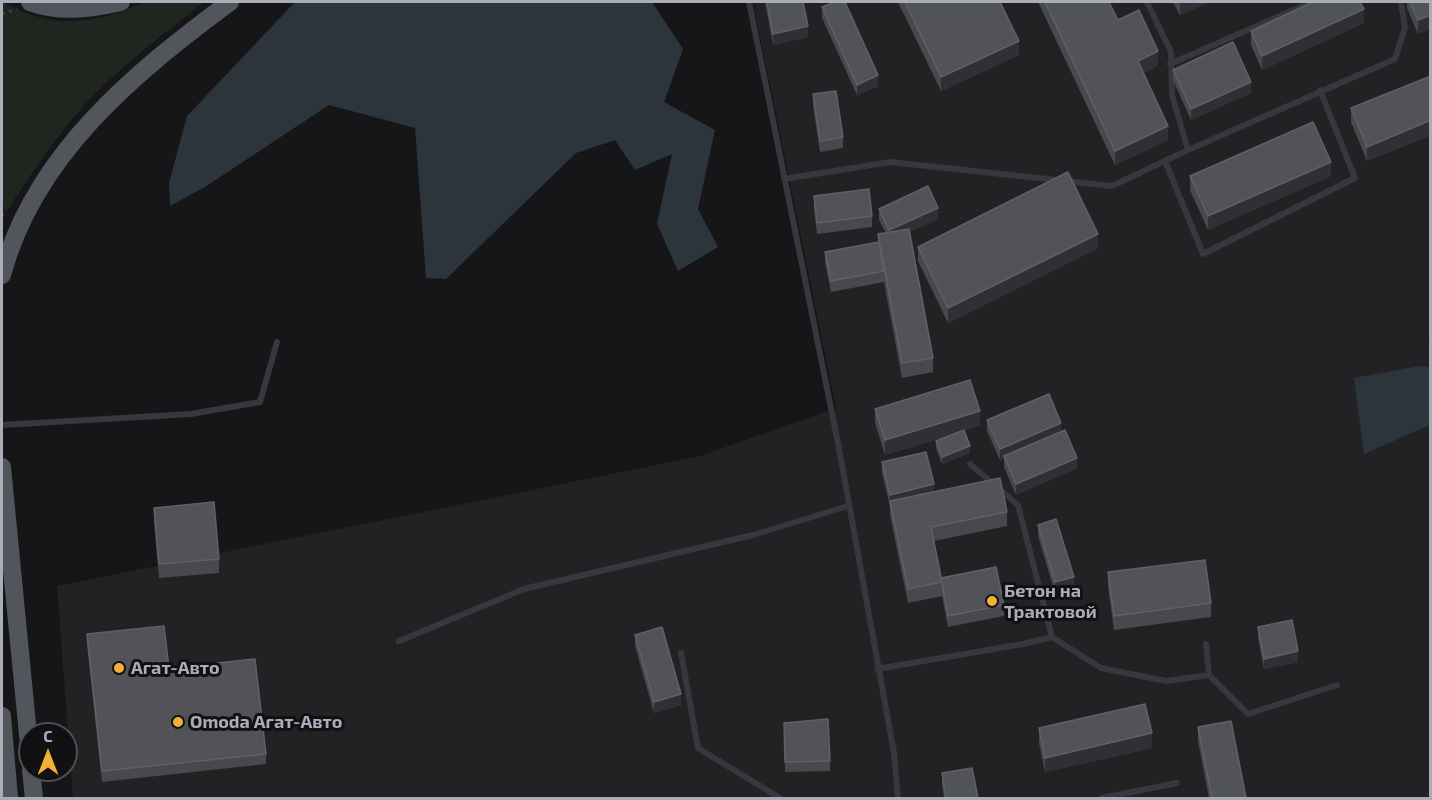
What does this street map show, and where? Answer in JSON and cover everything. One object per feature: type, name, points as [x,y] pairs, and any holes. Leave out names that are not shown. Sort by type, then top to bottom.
[{"type":"main road","points":[[23,5],[77,10],[121,2]]},
{"type":"main road","points":[[2,275],[17,228],[26,210],[77,136],[136,76],[230,2]]},
{"type":"main road","points":[[2,466],[27,722]]},
{"type":"main road","points":[[2,716],[4,762],[9,798]]},
{"type":"main road","points":[[32,782],[34,798]]},
{"type":"lane","points":[[749,2],[848,506],[894,753],[898,798]]},
{"type":"lane","points":[[1147,2],[1171,52],[1172,96],[1188,150]]},
{"type":"lane","points":[[1170,64],[1312,2]]},
{"type":"lane","points":[[784,180],[890,162],[1112,186],[1320,90],[1395,59],[1405,28],[1401,2]]},
{"type":"lane","points":[[1165,161],[1203,254],[1355,178],[1320,90]]},
{"type":"lane","points":[[2,425],[191,414],[260,402],[277,342]]},
{"type":"lane","points":[[970,464],[1018,505],[1052,637],[1101,668],[1166,681],[1209,675]]},
{"type":"lane","points":[[399,641],[524,589],[753,535],[848,506]]},
{"type":"lane","points":[[878,669],[1052,637]]},
{"type":"lane","points":[[1206,644],[1209,675],[1248,714],[1337,685]]},
{"type":"lane","points":[[681,653],[698,748],[780,798]]},
{"type":"lane","points":[[1102,798],[1177,783]]},
{"type":"path","points":[[2,14],[23,5]]},
{"type":"shaded area","points":[[2,2],[18,10],[47,19],[75,21],[105,17],[148,2],[204,2],[140,53],[94,95],[50,148],[5,214],[2,199]]},
{"type":"shaded area","points":[[295,2],[652,2],[683,49],[664,102],[715,130],[698,209],[718,247],[678,271],[657,224],[672,154],[635,170],[615,140],[576,153],[446,279],[426,278],[415,128],[329,105],[205,187],[170,206],[169,183],[187,116]]},
{"type":"shaded area","points":[[753,2],[1430,2],[1430,337],[1427,336],[1430,342],[1430,798],[73,798],[72,782],[78,782],[78,722],[67,722],[57,586],[700,456],[836,408]]},
{"type":"shaded area","points":[[1420,366],[1430,367],[1430,425],[1364,454],[1354,378]]},
{"type":"building","points":[[767,2],[803,2],[808,26],[773,34]]},
{"type":"building","points":[[835,2],[845,2],[878,75],[857,85],[822,7]]},
{"type":"building","points":[[905,2],[1000,2],[1019,41],[941,77]]},
{"type":"building","points":[[1045,2],[1109,2],[1118,20],[1139,10],[1158,51],[1138,61],[1168,126],[1115,151]]},
{"type":"building","points":[[1313,2],[1360,2],[1364,9],[1262,56],[1251,31]]},
{"type":"building","points":[[1410,2],[1431,2],[1431,15],[1418,20]]},
{"type":"building","points":[[1233,42],[1251,82],[1191,109],[1173,70]]},
{"type":"building","points":[[1431,76],[1431,120],[1367,147],[1351,108]]},
{"type":"building","points":[[836,91],[843,137],[820,141],[813,94]]},
{"type":"building","points":[[1313,122],[1331,162],[1208,216],[1190,176]]},
{"type":"building","points":[[1068,172],[1098,234],[948,308],[918,247]]},
{"type":"building","points":[[928,186],[938,208],[889,230],[879,209]]},
{"type":"building","points":[[869,189],[872,216],[817,223],[814,196]]},
{"type":"building","points":[[909,229],[933,358],[902,363],[878,234]]},
{"type":"building","points":[[879,242],[884,271],[831,281],[825,252]]},
{"type":"building","points":[[970,380],[980,411],[885,440],[875,409]]},
{"type":"building","points":[[1049,394],[1061,423],[1000,449],[987,420]]},
{"type":"building","points":[[964,430],[970,446],[942,457],[936,441]]},
{"type":"building","points":[[1065,430],[1077,458],[1016,484],[1004,456]]},
{"type":"building","points":[[926,452],[934,484],[890,495],[882,462]]},
{"type":"building","points":[[1000,478],[1007,512],[931,527],[942,582],[908,589],[890,501]]},
{"type":"building","points":[[214,502],[219,559],[159,564],[154,508]]},
{"type":"building","points":[[1056,519],[1074,577],[1055,582],[1038,525]]},
{"type":"building","points":[[1205,560],[1211,603],[1114,616],[1108,572]]},
{"type":"building","points":[[996,567],[1004,605],[948,616],[941,578]]},
{"type":"building","points":[[1292,620],[1298,651],[1264,659],[1258,627]]},
{"type":"building","name":"Omoda Агат-Авто","points":[[164,626],[169,668],[255,659],[266,754],[102,771],[87,634]]},
{"type":"building","points":[[662,627],[681,694],[654,702],[635,635]]},
{"type":"building","points":[[1145,704],[1152,733],[1045,758],[1039,728]]},
{"type":"building","points":[[828,719],[830,761],[785,762],[784,723]]},
{"type":"building","points":[[1231,721],[1246,798],[1212,798],[1198,727]]},
{"type":"building","points":[[972,768],[978,798],[946,798],[942,773]]},
{"type":"place","name":"Бетон на Трактовой","points":[[992,601]]},
{"type":"place","name":"Агат-Авто","points":[[119,668]]},
{"type":"place","name":"Omoda Агат-Авто","points":[[178,722]]}]
